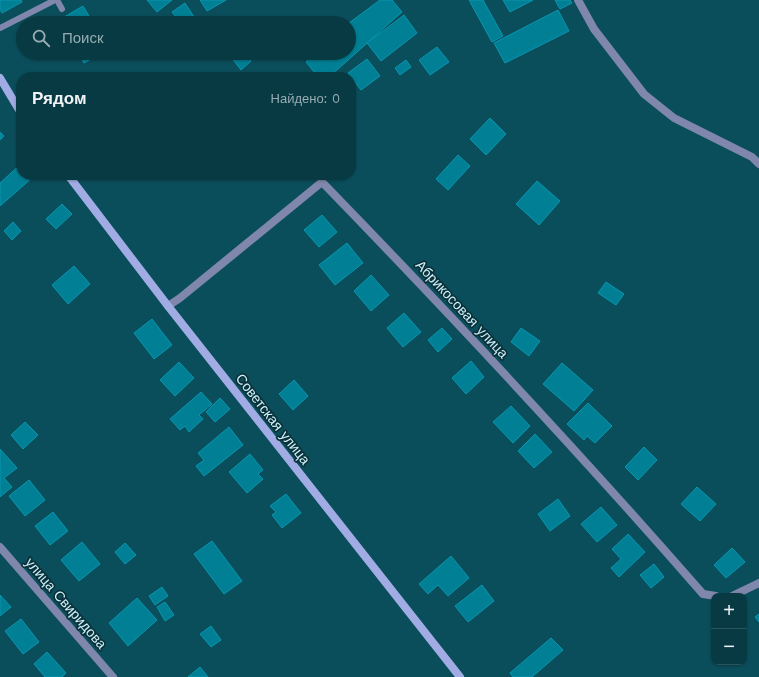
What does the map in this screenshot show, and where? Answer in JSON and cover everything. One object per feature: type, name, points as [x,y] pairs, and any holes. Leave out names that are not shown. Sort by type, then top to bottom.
[{"type":"street","points":[[578,0],[594,29],[644,94],[674,118],[755,157],[759,164]]},
{"type":"street","points":[[1,84],[16,104]]},
{"type":"street","points":[[0,93],[11,97]]},
{"type":"street","name":"Советская улица","points":[[72,180],[168,306],[460,677]]},
{"type":"street","name":"Абрикосовая улица","points":[[168,306],[180,298],[322,182],[412,275],[620,499],[703,594],[711,595]]},
{"type":"street","name":"улица Свиридова","points":[[0,547],[113,677]]},
{"type":"street","points":[[739,593],[759,584]]},
{"type":"lane","points":[[24,16],[56,0],[62,9]]},
{"type":"lane","points":[[0,28],[16,20]]},
{"type":"building","points":[[0,0],[21,0],[22,2],[2,13],[0,9]]},
{"type":"building","points":[[147,0],[172,0],[157,12]]},
{"type":"building","points":[[200,0],[226,0],[207,11]]},
{"type":"building","points":[[380,0],[392,0],[402,12],[356,53],[356,18]]},
{"type":"building","points":[[469,0],[483,0],[503,36],[492,42]]},
{"type":"building","points":[[503,0],[533,0],[510,12]]},
{"type":"building","points":[[555,0],[570,0],[572,3],[560,9]]},
{"type":"building","points":[[185,3],[193,16],[175,16],[172,12]]},
{"type":"building","points":[[83,6],[89,16],[66,16]]},
{"type":"building","points":[[558,10],[569,31],[505,63],[494,43]]},
{"type":"building","points":[[404,15],[417,33],[381,61],[367,43]]},
{"type":"building","points":[[437,47],[449,62],[430,75],[419,60]]},
{"type":"building","points":[[367,59],[380,76],[361,90],[356,83],[356,72],[349,72]]},
{"type":"building","points":[[82,60],[89,60],[84,63]]},
{"type":"building","points":[[233,60],[250,60],[251,61],[241,70]]},
{"type":"building","points":[[308,60],[348,60],[335,72],[314,72],[306,62]]},
{"type":"building","points":[[406,60],[411,67],[400,75],[395,68]]},
{"type":"building","points":[[490,118],[506,134],[486,155],[470,139]]},
{"type":"building","points":[[0,132],[4,136],[0,140]]},
{"type":"building","points":[[458,155],[470,166],[448,190],[436,179]]},
{"type":"building","points":[[16,169],[16,180],[30,180],[0,206],[0,183]]},
{"type":"building","points":[[537,181],[560,201],[539,225],[516,204]]},
{"type":"building","points":[[62,204],[72,214],[56,229],[46,219]]},
{"type":"building","points":[[322,215],[337,232],[319,247],[304,230]]},
{"type":"building","points":[[13,222],[21,231],[12,240],[4,231]]},
{"type":"building","points":[[347,243],[363,263],[335,285],[319,265]]},
{"type":"building","points":[[74,266],[90,284],[68,304],[52,285]]},
{"type":"building","points":[[371,275],[389,295],[371,311],[354,291]]},
{"type":"building","points":[[606,282],[624,294],[616,305],[598,293]]},
{"type":"building","points":[[404,313],[421,332],[403,347],[387,328]]},
{"type":"building","points":[[152,319],[172,345],[154,359],[134,333]]},
{"type":"building","points":[[442,328],[452,339],[438,352],[428,340]]},
{"type":"building","points":[[521,328],[540,341],[529,356],[511,342]]},
{"type":"building","points":[[471,361],[484,377],[466,394],[452,378]]},
{"type":"building","points":[[179,362],[194,378],[175,396],[160,380]]},
{"type":"building","points":[[562,363],[593,390],[574,411],[543,384]]},
{"type":"building","points":[[294,380],[308,396],[293,410],[279,394]]},
{"type":"building","points":[[201,392],[212,404],[199,415],[203,419],[189,432],[185,426],[180,430],[170,419]]},
{"type":"building","points":[[220,398],[230,409],[215,422],[206,412]]},
{"type":"building","points":[[588,403],[612,426],[595,443],[587,436],[584,440],[567,424]]},
{"type":"building","points":[[511,406],[530,426],[513,443],[493,422]]},
{"type":"building","points":[[25,422],[38,435],[23,449],[11,435]]},
{"type":"building","points":[[229,427],[243,445],[204,476],[196,466],[204,460],[198,453]]},
{"type":"building","points":[[535,434],[552,452],[534,468],[518,451]]},
{"type":"building","points":[[644,447],[657,460],[638,480],[625,467]]},
{"type":"building","points":[[0,449],[17,468],[4,478],[12,487],[0,497]]},
{"type":"building","points":[[250,454],[263,470],[258,474],[263,479],[247,493],[229,472]]},
{"type":"building","points":[[29,480],[45,500],[25,516],[9,496]]},
{"type":"building","points":[[697,487],[716,504],[700,521],[681,504]]},
{"type":"building","points":[[286,494],[301,513],[282,528],[272,515],[276,512],[270,506]]},
{"type":"building","points":[[558,499],[570,516],[550,531],[538,514]]},
{"type":"building","points":[[601,507],[617,525],[597,542],[581,524]]},
{"type":"building","points":[[53,512],[68,531],[50,545],[35,526]]},
{"type":"building","points":[[628,534],[645,552],[619,577],[611,568],[621,559],[612,549]]},
{"type":"building","points":[[212,541],[242,581],[224,594],[194,554]]},
{"type":"building","points":[[82,542],[100,564],[79,581],[61,560]]},
{"type":"building","points":[[125,543],[136,555],[125,564],[115,552]]},
{"type":"building","points":[[732,548],[745,562],[726,578],[714,565]]},
{"type":"building","points":[[451,556],[469,578],[448,596],[438,585],[428,594],[419,584]]},
{"type":"building","points":[[654,564],[664,577],[651,588],[640,575]]},
{"type":"building","points":[[482,585],[494,601],[468,622],[455,606]]},
{"type":"building","points":[[162,587],[168,596],[155,605],[149,596]]},
{"type":"building","points":[[0,595],[11,607],[0,616]]},
{"type":"building","points":[[137,598],[157,620],[128,646],[109,623]]},
{"type":"building","points":[[165,602],[174,615],[165,621],[157,607]]},
{"type":"building","points":[[759,614],[759,622],[755,617]]},
{"type":"building","points":[[21,619],[39,642],[23,654],[5,631]]},
{"type":"building","points":[[211,626],[221,640],[211,647],[200,634]]},
{"type":"building","points":[[551,638],[563,650],[532,677],[513,677],[510,673]]},
{"type":"building","points":[[47,652],[66,673],[62,677],[45,677],[34,664]]},
{"type":"building","points":[[200,667],[208,677],[188,677]]}]
